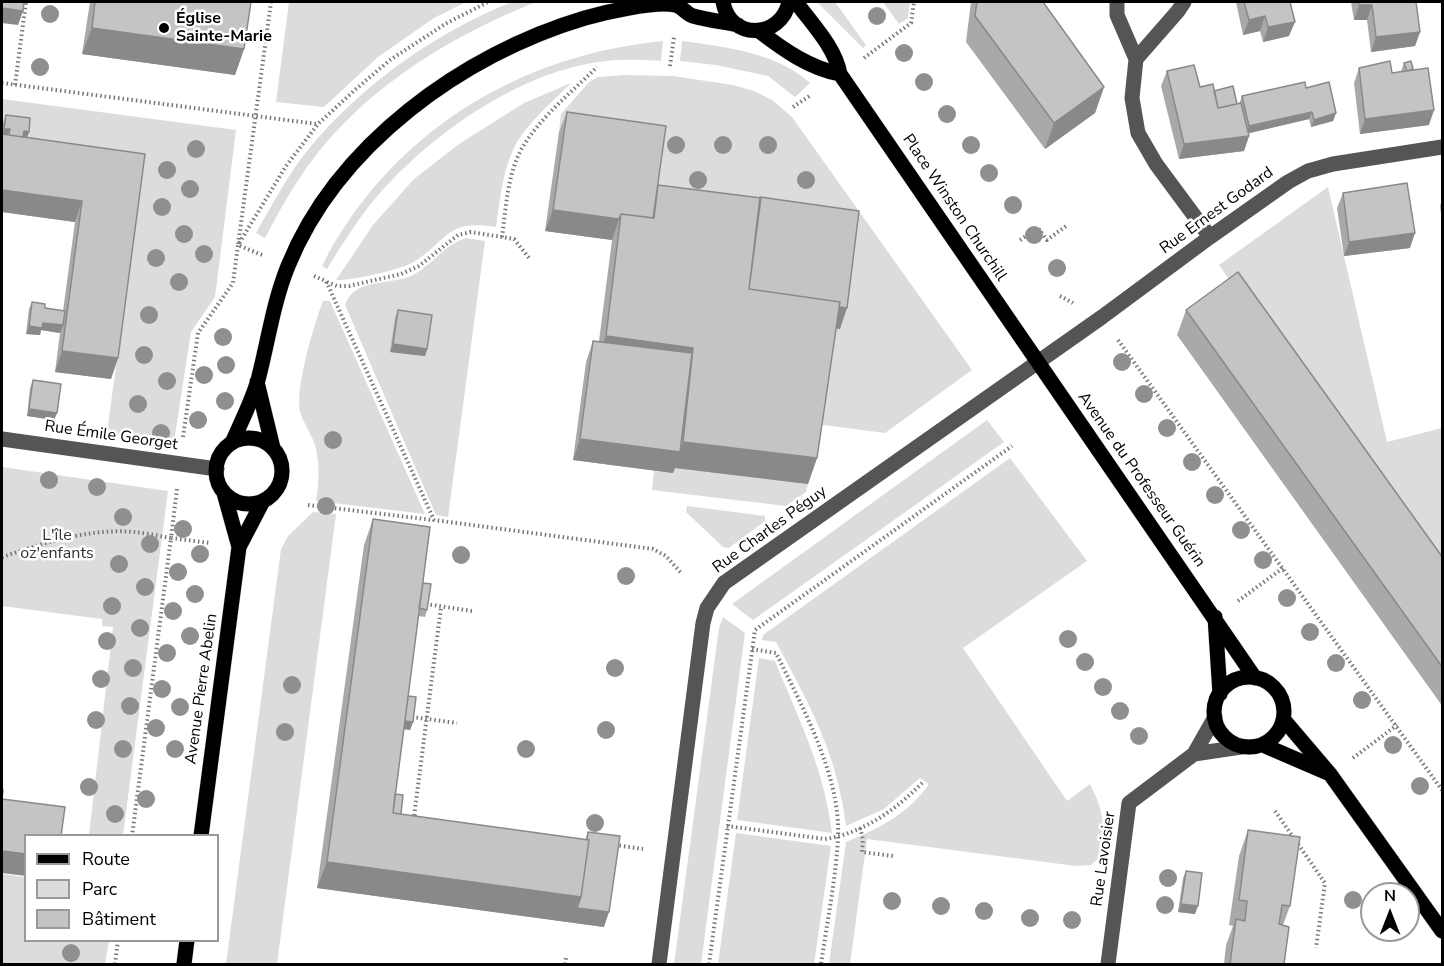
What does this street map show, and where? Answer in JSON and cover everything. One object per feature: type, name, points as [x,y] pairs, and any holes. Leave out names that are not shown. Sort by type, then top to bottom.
[{"type":"main road","points":[[723,2],[730,18],[738,25],[748,30],[759,31],[779,22],[789,2]]},
{"type":"main road","name":"Place Winston Churchill","points":[[796,2],[830,48],[838,62],[840,74],[1038,363]]},
{"type":"main road","points":[[257,382],[273,448],[282,467],[282,477],[272,495],[253,504],[242,504],[232,500],[218,484],[219,457],[232,443],[257,382],[272,315],[288,266],[310,222],[337,182],[368,147],[406,112],[491,57],[548,29],[608,12],[679,3],[691,16],[738,25]]},
{"type":"main road","points":[[759,31],[805,63],[840,74]]},
{"type":"main road","name":"Avenue du Professeur Guérin","points":[[1038,363],[1255,678],[1266,681],[1275,688],[1285,708],[1284,720],[1330,774],[1443,931]]},
{"type":"main road","points":[[232,443],[253,438],[273,448]]},
{"type":"main road","name":"Avenue Pierre Abelin","points":[[224,493],[239,547]]},
{"type":"main road","name":"Avenue Pierre Abelin","points":[[201,834],[239,547],[263,501]]},
{"type":"main road","points":[[1215,617],[1220,694],[1214,711],[1221,734],[1230,742],[1241,747],[1253,748],[1273,739],[1284,720]]},
{"type":"main road","points":[[1220,694],[1233,681],[1244,677],[1255,678]]},
{"type":"main road","points":[[1263,745],[1330,774]]},
{"type":"main road","points":[[184,964],[187,942]]},
{"type":"street","points":[[1117,2],[1117,15],[1136,59],[1132,98],[1138,133],[1156,164],[1210,237]]},
{"type":"street","points":[[1136,59],[1184,2]]},
{"type":"street","name":"Rue Ernest Godard","points":[[1038,363],[1210,237],[1288,182],[1308,171],[1354,159],[1443,147]]},
{"type":"street","name":"Rue Charles Péguy","points":[[659,964],[703,623],[714,595],[724,583],[1038,363]]},
{"type":"street","name":"Rue Émile Georget","points":[[2,439],[217,469]]},
{"type":"street","name":"Rue Lavoisier","points":[[1108,964],[1130,803],[1194,754],[1215,717]]},
{"type":"street","name":"Rue Lavoisier","points":[[1194,754],[1241,747]]},
{"type":"path","points":[[15,85],[26,2]]},
{"type":"path","points":[[271,2],[238,245],[337,286],[349,286],[401,274],[419,266],[458,235],[471,232],[514,239],[530,259]]},
{"type":"path","points":[[840,74],[911,23],[914,2]]},
{"type":"path","points":[[502,237],[510,180],[520,151],[535,129],[597,67]]},
{"type":"path","points":[[2,83],[318,124]]},
{"type":"path","points":[[1020,240],[1038,228],[1047,240],[1066,226]]},
{"type":"path","points":[[326,281],[434,520]]},
{"type":"path","points":[[1102,317],[1443,790]]},
{"type":"path","points":[[709,964],[755,630],[1012,446]]},
{"type":"path","points":[[132,834],[180,463]]},
{"type":"path","points":[[309,505],[653,549],[666,556],[682,574]]},
{"type":"path","points":[[2,557],[49,542],[101,532],[132,532],[239,547]]},
{"type":"path","points":[[1215,617],[1283,568]]},
{"type":"path","points":[[426,604],[472,611]]},
{"type":"path","points":[[414,817],[441,607]]},
{"type":"path","points":[[752,649],[776,653],[818,742],[831,783],[838,837],[822,964]]},
{"type":"path","points":[[412,717],[457,723]]},
{"type":"path","points":[[1330,774],[1397,725]]},
{"type":"path","points":[[727,826],[825,839],[838,837],[888,813],[908,798],[924,780]]},
{"type":"path","points":[[1275,811],[1325,883],[1316,948]]},
{"type":"path","points":[[406,816],[424,818]]},
{"type":"path","points":[[860,828],[863,839],[862,852],[893,856]]},
{"type":"path","points":[[614,844],[643,849]]},
{"type":"path","points":[[115,964],[118,942]]},
{"type":"path","points":[[565,964],[566,958]]},
{"type":"green space","points":[[289,2],[466,2],[434,18],[378,57],[324,107],[276,102]]},
{"type":"green space","points":[[512,2],[536,2],[467,34],[434,53],[372,97],[319,151],[293,189],[265,238],[256,233],[280,191],[307,151],[350,105],[375,83],[427,46],[455,29]]},
{"type":"green space","points":[[817,2],[835,2],[866,45],[863,48]]},
{"type":"green space","points":[[883,2],[910,2],[908,18],[899,24]]},
{"type":"green space","points":[[663,41],[661,61],[613,60],[574,67],[543,77],[512,91],[453,127],[426,148],[379,194],[327,269],[322,266],[350,219],[383,177],[421,140],[463,109],[509,84],[558,63],[609,49]]},
{"type":"green space","points":[[682,41],[732,49],[766,58],[782,64],[810,83],[795,97],[768,76],[716,65],[680,61]]},
{"type":"green space","points":[[673,76],[733,85],[754,91],[772,100],[792,117],[972,370],[885,433],[816,424],[830,328],[840,328],[751,224],[649,211],[559,132],[561,114],[589,82],[598,77]]},
{"type":"green space","points":[[571,83],[531,123],[513,150],[504,178],[496,227],[479,225],[456,229],[424,255],[406,266],[363,277],[336,280],[373,225],[414,179],[459,144],[524,103]]},
{"type":"green space","points":[[2,99],[236,130],[215,297],[191,332],[174,442],[107,433],[142,172],[2,136]]},
{"type":"green space","points":[[1328,187],[1387,442],[1442,428],[1442,581],[1219,265]]},
{"type":"green space","points":[[466,238],[485,241],[448,517],[436,515],[345,305],[356,290],[364,286],[411,276],[451,245]]},
{"type":"green space","points":[[323,301],[330,301],[425,514],[316,501],[317,452],[301,415],[299,401],[306,356]]},
{"type":"green space","points":[[987,420],[1004,442],[753,620],[732,604]]},
{"type":"green space","points":[[1010,458],[1087,561],[963,648],[1067,801],[1090,784],[1099,804],[1102,821],[1099,858],[1091,865],[1076,866],[867,839],[850,964],[829,964],[846,842],[892,819],[912,804],[929,784],[920,778],[884,809],[846,826],[836,775],[811,709],[776,642],[762,640],[763,635]]},
{"type":"green space","name":"L'île oz'enfants","points":[[2,467],[168,491],[123,834],[89,834],[113,627],[102,626],[102,619],[2,606]]},
{"type":"green space","points":[[674,468],[808,484],[806,492],[786,506],[652,490],[654,471],[673,473]]},
{"type":"green space","points":[[687,506],[765,516],[765,521],[729,548],[723,547],[686,512]]},
{"type":"green space","points":[[313,512],[336,514],[277,964],[226,964],[281,549],[288,536]]},
{"type":"green space","points":[[723,617],[745,633],[701,964],[674,964],[719,628]]},
{"type":"green space","points":[[759,658],[775,661],[793,704],[817,766],[832,833],[737,820]]},
{"type":"green space","points":[[736,833],[831,846],[814,964],[718,964]]},
{"type":"green space","points":[[2,874],[24,877],[24,942],[109,942],[105,964],[2,964]]},
{"type":"building","points":[[2,2],[24,2],[23,11],[2,8]]},
{"type":"building","points":[[95,2],[251,2],[244,49],[92,28]]},
{"type":"building","points":[[977,2],[1043,2],[1104,87],[1054,123],[975,16]]},
{"type":"building","points":[[1244,2],[1290,2],[1295,22],[1268,27],[1265,16],[1249,20]]},
{"type":"building","points":[[1358,2],[1416,2],[1420,32],[1376,37],[1372,5],[1359,5]]},
{"type":"building","points":[[1390,61],[1392,73],[1428,68],[1434,110],[1365,119],[1359,68]]},
{"type":"building","points":[[1411,61],[1413,69],[1407,71],[1404,63]]},
{"type":"building","points":[[1194,65],[1200,87],[1213,84],[1218,108],[1241,103],[1249,136],[1184,144],[1167,71]]},
{"type":"building","points":[[1305,82],[1306,88],[1329,82],[1336,113],[1314,120],[1312,112],[1249,126],[1242,96]]},
{"type":"building","points":[[1233,86],[1237,104],[1218,108],[1214,91]]},
{"type":"building","points":[[567,112],[666,126],[653,218],[621,214],[619,219],[553,210]]},
{"type":"building","points":[[6,115],[30,118],[29,132],[24,131],[23,137],[9,135],[10,129],[4,129]]},
{"type":"building","points":[[2,134],[145,154],[118,358],[62,351],[82,201],[2,190]]},
{"type":"building","points":[[1407,183],[1415,233],[1349,242],[1343,193]]},
{"type":"building","points":[[658,185],[761,198],[749,289],[840,302],[817,458],[683,442],[693,348],[606,336],[621,214],[654,218]]},
{"type":"building","points":[[760,197],[859,211],[847,308],[839,307],[840,302],[749,289]]},
{"type":"building","points":[[1238,272],[1443,558],[1443,668],[1186,310]]},
{"type":"building","points":[[32,302],[45,304],[45,308],[65,311],[63,325],[43,323],[42,328],[29,326]]},
{"type":"building","points":[[398,310],[432,315],[427,349],[393,344]]},
{"type":"building","points":[[593,341],[692,353],[680,452],[580,439]]},
{"type":"building","points":[[33,380],[61,384],[57,413],[29,409]]},
{"type":"building","points":[[373,519],[430,527],[393,813],[589,840],[581,897],[327,862]]},
{"type":"building","points":[[423,583],[431,584],[427,610],[419,608]]},
{"type":"building","points":[[408,696],[416,697],[413,722],[405,721]]},
{"type":"building","points":[[395,794],[403,795],[401,814],[393,813]]},
{"type":"building","points":[[2,799],[65,807],[61,834],[24,834],[24,854],[2,851]]},
{"type":"building","points":[[1248,830],[1300,837],[1290,906],[1282,905],[1279,924],[1289,927],[1284,964],[1230,964],[1236,919],[1245,921],[1247,901],[1239,900]]},
{"type":"building","points":[[588,832],[620,836],[609,912],[577,908],[581,897],[589,840],[587,840]]},
{"type":"building","points":[[1186,871],[1202,873],[1198,906],[1181,904]]},
{"type":"place","name":"Église Sainte-Marie","points":[[164,28]]}]
